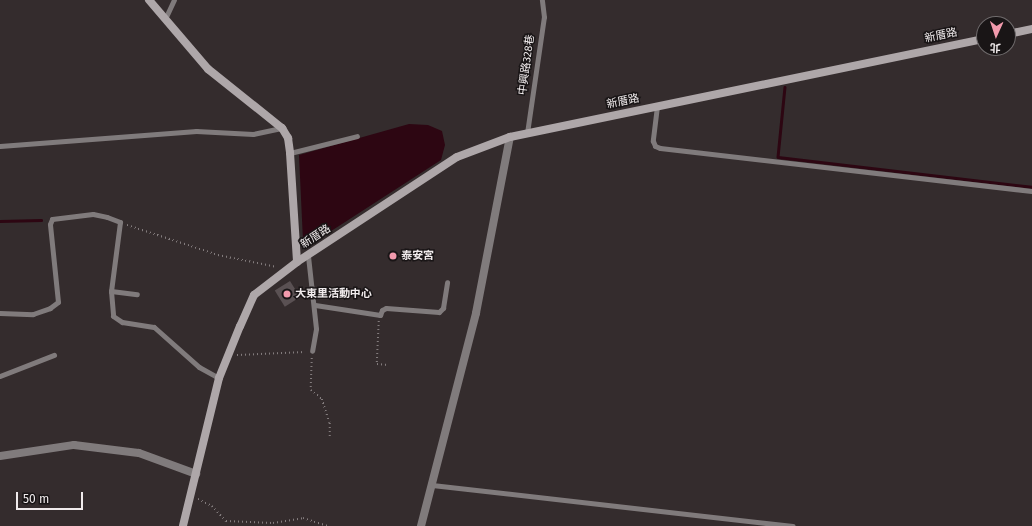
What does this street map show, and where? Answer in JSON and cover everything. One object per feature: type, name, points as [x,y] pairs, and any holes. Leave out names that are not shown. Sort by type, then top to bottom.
[{"type":"street","points":[[149,0],[208,69],[282,128],[288,138],[297,262]]},
{"type":"street","points":[[1016,32],[1032,29]]},
{"type":"street","name":"新厝路","points":[[183,526],[219,378],[227,355],[254,295],[287,268],[308,256],[457,157],[510,137],[527,133],[976,41]]},
{"type":"street","points":[[421,526],[476,313],[510,137]]},
{"type":"street","points":[[0,456],[74,445],[139,453],[196,474]]},
{"type":"lane","points":[[165,19],[174,0]]},
{"type":"lane","name":"中興路328巷","points":[[527,133],[544,17],[542,0]]},
{"type":"lane","points":[[657,106],[653,140],[655,146],[660,148],[1032,192]]},
{"type":"lane","points":[[0,146],[196,131],[253,134],[282,128]]},
{"type":"lane","points":[[290,153],[357,136]]},
{"type":"lane","points":[[0,313],[33,314],[50,308],[58,302],[50,224],[52,219],[93,214],[120,222],[110,291],[113,316],[122,322],[154,327],[199,367],[219,378]]},
{"type":"lane","points":[[308,256],[315,305],[316,329],[312,351]]},
{"type":"lane","points":[[315,305],[380,315],[382,310],[386,308],[439,312],[443,308],[447,282]]},
{"type":"lane","points":[[110,291],[137,294]]},
{"type":"lane","points":[[0,376],[54,355]]},
{"type":"lane","points":[[432,485],[793,526]]},
{"type":"path","points":[[120,222],[218,255],[287,268]]},
{"type":"path","points":[[380,315],[377,364],[388,365]]},
{"type":"path","points":[[227,355],[312,351],[311,390],[322,399],[330,423],[330,439]]},
{"type":"path","points":[[191,496],[212,506],[226,521],[273,523],[303,518],[328,526]]},
{"type":"shaded area","points":[[409,124],[428,125],[442,131],[445,145],[441,160],[308,246],[303,241],[299,155]]},
{"type":"building","name":"大東里活動中心","points":[[290,281],[300,297],[285,307],[275,291]]},
{"type":"waterway","points":[[785,87],[778,157],[1032,187]]},
{"type":"waterway","points":[[0,221],[41,220]]},
{"type":"place","name":"泰安宮","points":[[393,256]]},
{"type":"place","name":"大東里活動中心","points":[[287,294]]}]
